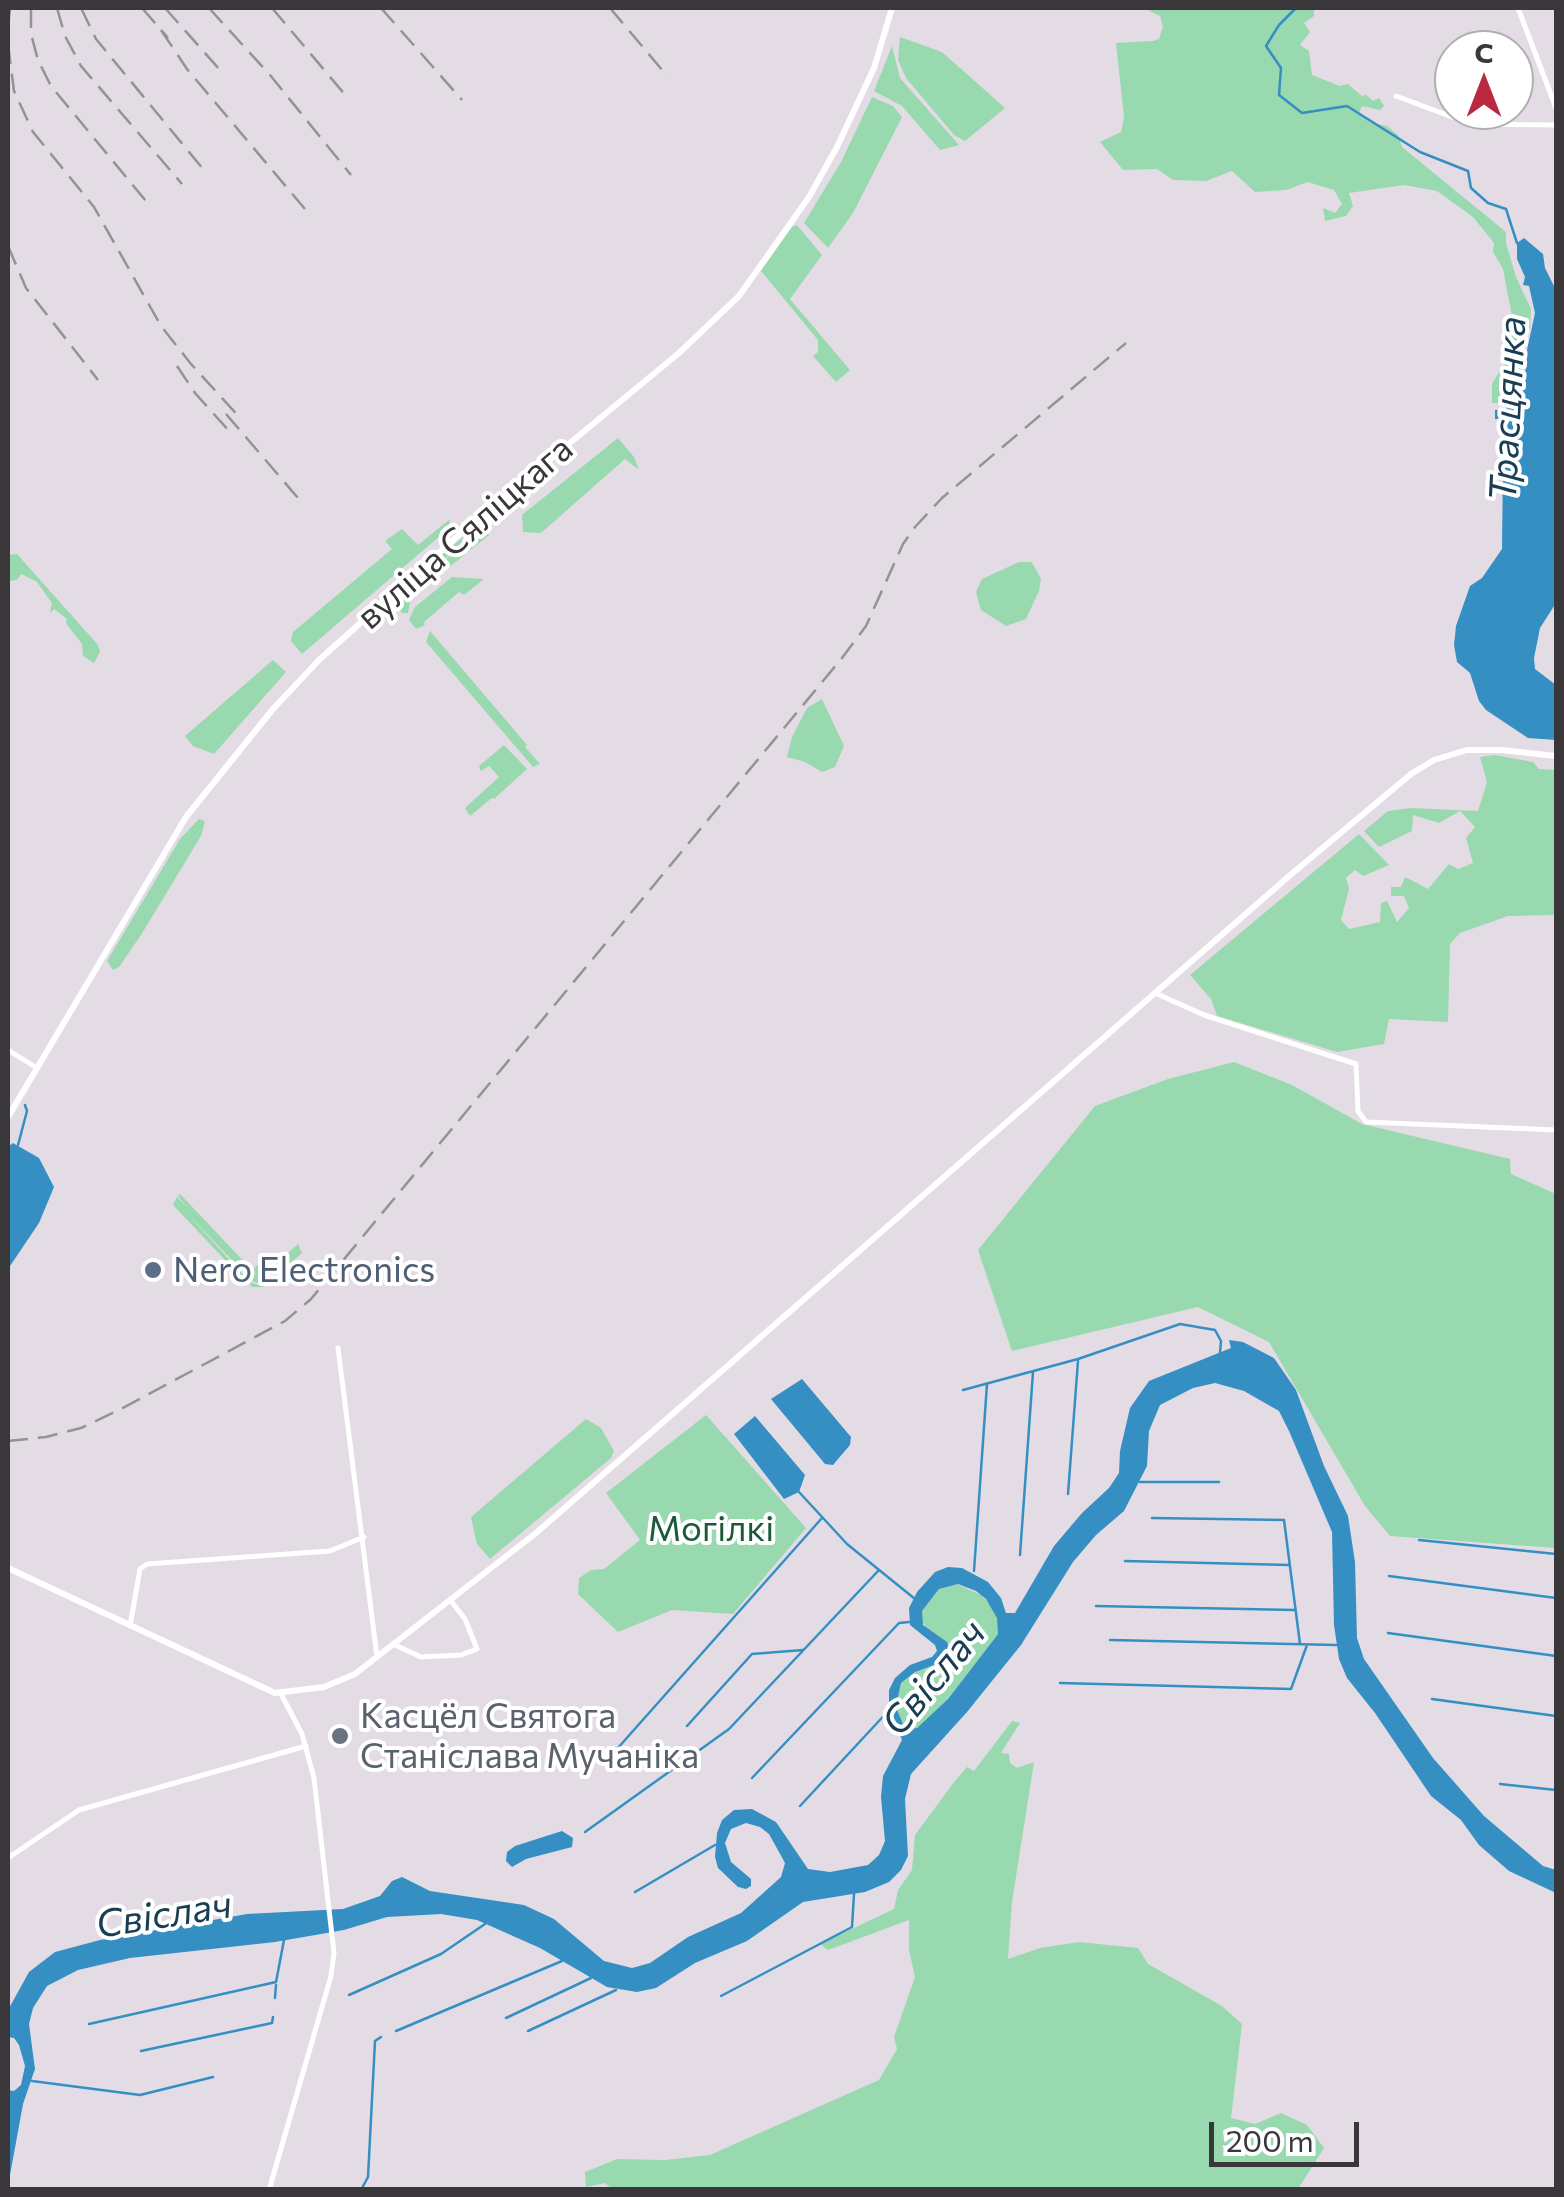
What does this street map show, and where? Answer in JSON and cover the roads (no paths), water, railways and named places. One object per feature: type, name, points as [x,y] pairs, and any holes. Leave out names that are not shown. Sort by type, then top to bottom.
[{"type":"main road","name":"вуліца Сяліцкага","points":[[8,1117],[186,817],[273,709],[320,659],[461,533],[679,354],[739,296],[809,197],[837,147],[874,68],[892,8]]},
{"type":"main road","points":[[8,1568],[264,1689],[281,1694],[335,1683],[396,1645],[494,1567],[1288,877],[1422,766],[1467,750],[1556,756]]},
{"type":"street","points":[[1518,8],[1556,108]]},
{"type":"street","points":[[1396,96],[1471,124],[1556,124]]},
{"type":"street","points":[[1155,993],[1204,1015],[1356,1064],[1358,1111],[1366,1122],[1556,1130]]},
{"type":"street","points":[[8,1050],[37,1068]]},
{"type":"street","points":[[338,1348],[364,1537],[374,1652],[378,1658]]},
{"type":"street","points":[[130,1626],[140,1569],[148,1564],[330,1551],[364,1537]]},
{"type":"street","points":[[396,1645],[422,1657],[461,1656],[477,1649],[464,1619],[450,1601]]},
{"type":"street","points":[[269,2190],[330,1976],[334,1944],[316,1785],[306,1746],[281,1694]]},
{"type":"street","points":[[8,1858],[79,1810],[306,1746]]},
{"type":"water","points":[[1524,238],[1543,254],[1556,290],[1556,603],[1540,628],[1534,658],[1535,669],[1556,685],[1556,740],[1528,738],[1486,710],[1470,673],[1457,662],[1454,645],[1456,626],[1470,586],[1482,578],[1502,549],[1503,460],[1508,444],[1504,419],[1495,419],[1495,410],[1506,409],[1526,369],[1535,313],[1517,259],[1517,243]]},
{"type":"water","points":[[13,1143],[39,1158],[54,1187],[39,1223],[8,1269],[8,1147]]},
{"type":"water","points":[[1229,1340],[1243,1342],[1274,1358],[1296,1390],[1324,1466],[1348,1516],[1355,1562],[1357,1638],[1364,1659],[1433,1758],[1484,1816],[1543,1866],[1556,1870],[1556,1893],[1509,1871],[1479,1845],[1461,1820],[1431,1796],[1347,1678],[1339,1659],[1334,1625],[1332,1532],[1289,1431],[1279,1411],[1244,1391],[1215,1383],[1193,1388],[1160,1405],[1149,1431],[1147,1466],[1124,1511],[1073,1562],[1021,1645],[911,1774],[905,1799],[908,1856],[889,1882],[865,1892],[803,1902],[747,1941],[695,1963],[656,1988],[637,1992],[607,1987],[540,1948],[477,1920],[441,1914],[387,1917],[344,1930],[275,1942],[130,1958],[78,1970],[47,1986],[33,2008],[29,2024],[35,2069],[23,2104],[8,2186],[8,2090],[14,2091],[21,2085],[25,2066],[19,2045],[8,2037],[8,2010],[29,1972],[55,1952],[100,1940],[247,1914],[343,1909],[380,1896],[392,1881],[402,1877],[430,1891],[524,1905],[554,1919],[604,1961],[632,1968],[650,1963],[688,1937],[741,1913],[781,1877],[785,1863],[769,1834],[746,1823],[731,1829],[725,1843],[731,1862],[751,1879],[751,1886],[738,1887],[718,1868],[717,1833],[722,1820],[734,1810],[752,1809],[776,1822],[808,1869],[830,1872],[868,1865],[879,1855],[885,1841],[883,1776],[902,1740],[889,1710],[889,1690],[895,1678],[910,1665],[932,1657],[937,1651],[910,1625],[909,1608],[917,1592],[935,1572],[948,1567],[962,1568],[988,1582],[1001,1598],[1006,1613],[1015,1613],[1054,1546],[1119,1473],[1130,1408],[1149,1381],[1231,1348]],"holes":[[[958,1584],[976,1591],[997,1618],[998,1634],[948,1699],[917,1728],[910,1729],[903,1724],[896,1707],[901,1683],[915,1672],[947,1660],[951,1653],[947,1642],[923,1625],[922,1611],[939,1589]]]},
{"type":"water","points":[[802,1379],[851,1437],[850,1445],[833,1465],[825,1464],[771,1399]]},
{"type":"water","points":[[755,1416],[805,1475],[799,1492],[784,1499],[734,1434]]},
{"type":"water","points":[[562,1831],[573,1838],[572,1847],[526,1859],[512,1867],[506,1861],[507,1852],[515,1846]]},
{"type":"waterway","name":"Трасцянка","points":[[1296,8],[1266,46],[1281,68],[1279,95],[1302,113],[1347,106],[1420,152],[1468,171],[1471,188],[1488,203],[1506,209],[1517,243]]},
{"type":"waterway","points":[[18,1145],[27,1111],[25,1105]]},
{"type":"waterway","points":[[963,1390],[1078,1359],[1180,1324],[1215,1330],[1221,1341],[1220,1353]]},
{"type":"waterway","points":[[1068,1494],[1078,1361]]},
{"type":"waterway","points":[[1020,1555],[1033,1372]]},
{"type":"waterway","points":[[974,1571],[987,1384]]},
{"type":"waterway","points":[[1140,1482],[1219,1482]]},
{"type":"waterway","points":[[799,1492],[847,1544],[915,1599]]},
{"type":"waterway","points":[[617,1749],[822,1518]]},
{"type":"waterway","points":[[1152,1518],[1284,1520],[1300,1644]]},
{"type":"waterway","points":[[1419,1540],[1556,1554]]},
{"type":"waterway","points":[[1125,1561],[1289,1565]]},
{"type":"waterway","points":[[585,1832],[729,1729],[879,1570]]},
{"type":"waterway","points":[[1389,1576],[1556,1598]]},
{"type":"waterway","points":[[1096,1606],[1294,1610]]},
{"type":"waterway","points":[[752,1778],[899,1623],[909,1622]]},
{"type":"waterway","points":[[1388,1633],[1556,1656]]},
{"type":"waterway","points":[[1110,1640],[1336,1645]]},
{"type":"waterway","points":[[1060,1683],[1291,1689],[1307,1645]]},
{"type":"waterway","points":[[687,1726],[752,1654],[803,1650]]},
{"type":"waterway","points":[[1432,1699],[1556,1716]]},
{"type":"waterway","name":"Свіслач","points":[[800,1806],[891,1708]]},
{"type":"waterway","points":[[1500,1784],[1556,1790]]},
{"type":"waterway","points":[[635,1892],[715,1845]]},
{"type":"waterway","points":[[721,1996],[852,1927],[854,1894]]},
{"type":"waterway","points":[[349,1995],[441,1954],[485,1924]]},
{"type":"waterway","points":[[89,2024],[276,1982],[284,1940]]},
{"type":"waterway","points":[[396,2031],[562,1961]]},
{"type":"waterway","points":[[506,2018],[591,1978]]},
{"type":"waterway","points":[[275,1998],[276,1985]]},
{"type":"waterway","points":[[528,2031],[616,1990]]},
{"type":"waterway","points":[[141,2051],[272,2023],[273,2017]]},
{"type":"waterway","points":[[361,2190],[368,2177],[375,2041],[381,2037]]},
{"type":"waterway","points":[[32,2081],[140,2095],[213,2077]]},
{"type":"railway","points":[[8,29],[10,8]]},
{"type":"railway","points":[[31,8],[31,34],[51,86],[150,206]]},
{"type":"railway","points":[[57,8],[65,36],[81,66],[182,184]]},
{"type":"railway","points":[[81,8],[96,39],[203,169]]},
{"type":"railway","points":[[142,8],[168,38]]},
{"type":"railway","points":[[165,8],[220,70]]},
{"type":"railway","points":[[209,8],[270,75],[351,175]]},
{"type":"railway","points":[[272,8],[347,97]]},
{"type":"railway","points":[[381,8],[462,100]]},
{"type":"railway","points":[[610,8],[668,77]]},
{"type":"railway","points":[[161,30],[187,69],[310,215]]},
{"type":"railway","points":[[8,44],[14,91],[33,132],[94,207],[161,326],[242,420]]},
{"type":"railway","points":[[8,246],[26,288],[98,380]]},
{"type":"railway","points":[[8,1441],[81,1428],[285,1321],[311,1299],[842,658],[866,626],[903,544],[915,527],[942,498],[1126,343]]},
{"type":"railway","points":[[177,366],[230,432]]},
{"type":"railway","points":[[226,414],[298,498]]},
{"type":"place","name":"Nero Electronics","points":[[153,1270]]},
{"type":"place","name":"Касцёл Святога Станіслава Мучаніка","points":[[340,1736]]},
{"type":"park label","name":"Могілкі","points":[[711,1529]]}]
